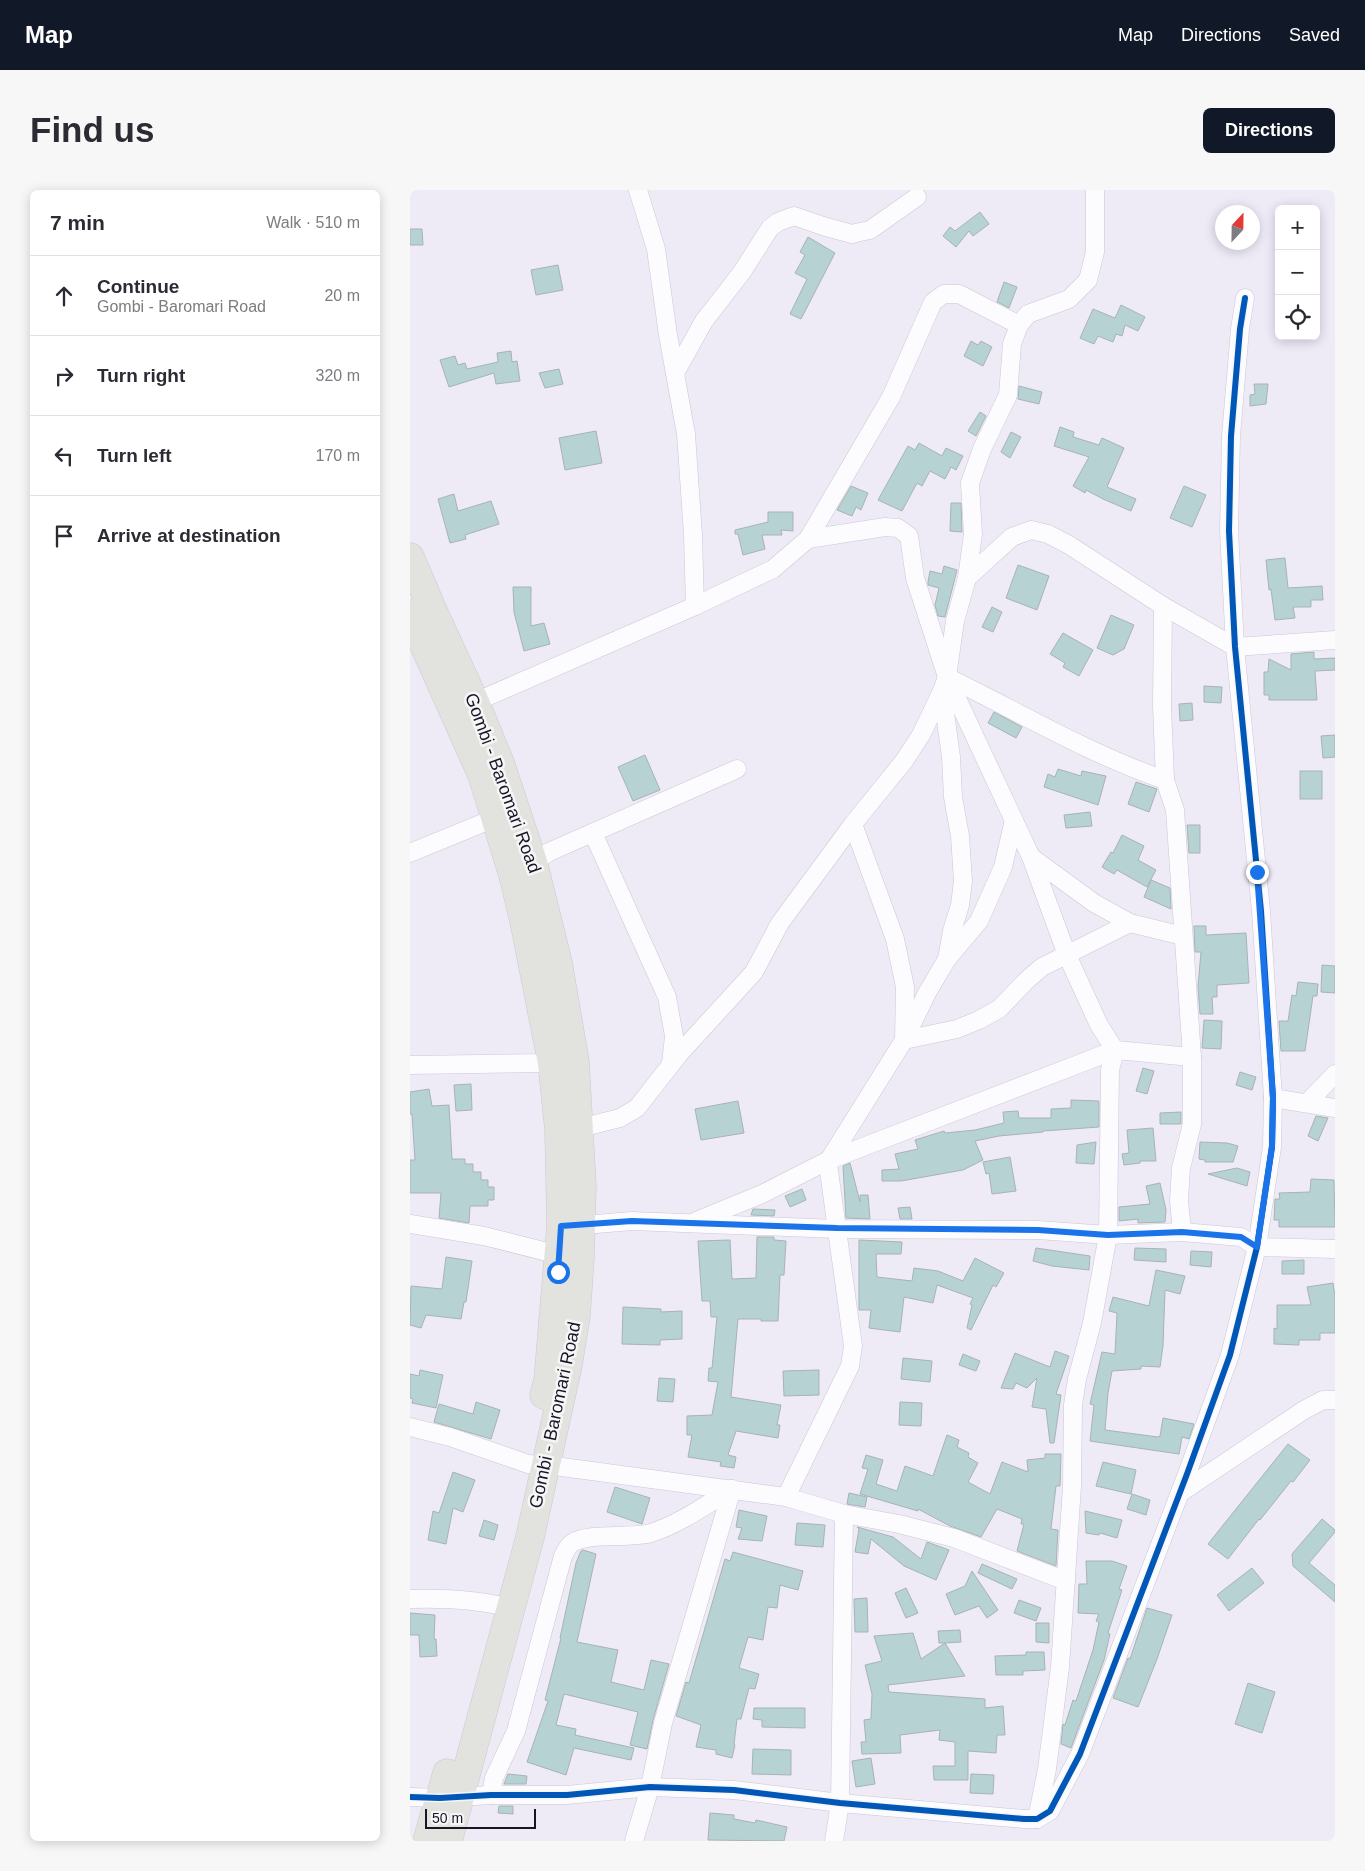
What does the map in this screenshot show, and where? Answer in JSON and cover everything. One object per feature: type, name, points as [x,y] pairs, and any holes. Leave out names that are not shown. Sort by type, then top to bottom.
[{"type":"main road","name":"Gombi - Baromari Road","points":[[410,557],[475,702],[510,790],[534,862],[558,963],[575,1062],[580,1128],[572,1226],[559,1255],[548,1381],[537,1464]]},
{"type":"main road","name":"Gombi - Baromari Road","points":[[410,614],[482,775],[513,876],[524,920],[552,1063],[572,1226],[576,1316],[571,1346],[537,1464],[450,1798],[448,1841]]},
{"type":"main road","name":"Gombi - Baromari Road","points":[[427,1841],[450,1798]]},
{"type":"street","points":[[638,190],[656,249],[686,434],[693,535],[695,606]]},
{"type":"street","points":[[580,1128],[620,1118],[637,1108],[671,1064],[754,972],[780,923],[922,735],[945,684],[956,621],[968,578],[973,534],[970,482],[982,449],[1008,395],[1012,344],[1019,325],[1028,314],[1068,299],[1088,280],[1095,252],[1095,190]]},
{"type":"street","points":[[675,373],[704,321],[742,272],[770,228],[778,222],[794,216],[852,234],[870,230],[917,197]]},
{"type":"street","points":[[475,702],[695,606],[773,569],[808,539],[891,397],[933,302],[944,294],[959,294],[1019,325]]},
{"type":"street","points":[[410,1797],[450,1798],[567,1795],[650,1787],[734,1790],[946,1813],[1037,1819],[1050,1811],[1080,1754],[1180,1493],[1230,1355],[1257,1247],[1272,1146],[1273,1098],[1261,911],[1235,647],[1229,531],[1231,436],[1240,329],[1245,298]]},
{"type":"street","points":[[808,539],[885,527],[898,528],[909,536],[915,578],[945,684],[1014,820],[1031,857],[1067,955],[1099,1025],[1115,1050],[1110,1070],[1108,1235],[1092,1322],[1077,1379],[1073,1405],[1072,1486],[1060,1667],[1047,1769],[1037,1819]]},
{"type":"street","points":[[968,578],[1012,537],[1031,530],[1048,534],[1070,545],[1163,606],[1235,647],[1335,640]]},
{"type":"street","points":[[1163,606],[1162,706],[1165,780],[1175,810],[1192,1057],[1192,1124],[1181,1168],[1179,1200],[1182,1232]]},
{"type":"street","points":[[945,684],[1126,766],[1165,780]]},
{"type":"street","points":[[945,684],[953,797],[960,836],[963,881],[960,905],[952,931],[947,959]]},
{"type":"street","points":[[534,862],[549,852],[737,769]]},
{"type":"street","points":[[410,853],[494,818]]},
{"type":"street","points":[[786,1497],[850,1366],[853,1346],[828,1164],[829,1160],[904,1040],[927,993],[947,959],[979,921],[1003,867],[1014,820]]},
{"type":"street","points":[[853,824],[895,939],[905,987],[904,1040]]},
{"type":"street","points":[[593,833],[667,998],[674,1036],[671,1064]]},
{"type":"street","points":[[1031,857],[1094,903],[1130,923],[1183,936]]},
{"type":"street","points":[[904,1040],[957,1029],[986,1017],[999,1009],[1042,967],[1130,923]]},
{"type":"street","points":[[692,1222],[762,1194],[829,1160],[1115,1050],[1192,1057]]},
{"type":"street","points":[[410,1065],[552,1063]]},
{"type":"street","points":[[1307,1103],[1335,1074]]},
{"type":"street","points":[[1273,1098],[1333,1106]]},
{"type":"street","points":[[572,1226],[632,1221],[837,1228],[1038,1230],[1108,1235],[1182,1232],[1241,1237],[1257,1247],[1335,1249]]},
{"type":"street","points":[[410,1224],[484,1236],[559,1255]]},
{"type":"street","points":[[1180,1493],[1304,1410],[1323,1400],[1335,1400]]},
{"type":"street","points":[[410,1427],[450,1436],[537,1464],[786,1497],[844,1514],[899,1524],[954,1538],[1066,1581]]},
{"type":"street","points":[[634,1841],[650,1787],[663,1723],[732,1489]]},
{"type":"street","points":[[491,1796],[494,1778],[516,1731],[563,1556],[571,1544],[594,1537],[625,1537],[651,1533],[685,1517],[732,1489]]},
{"type":"street","points":[[834,1841],[840,1802],[844,1514]]},
{"type":"street","points":[[410,1599],[448,1598],[501,1606]]},
{"type":"building","points":[[980,212],[989,224],[973,236],[969,231],[956,247],[943,236],[950,227],[955,231]]},
{"type":"building","points":[[410,229],[422,229],[423,245],[410,245]]},
{"type":"building","points":[[808,237],[835,253],[801,319],[790,314],[807,279],[795,273],[805,255],[800,252]]},
{"type":"building","points":[[558,265],[563,290],[536,295],[531,270]]},
{"type":"building","points":[[1004,282],[1017,287],[1009,308],[997,302]]},
{"type":"building","points":[[1121,305],[1145,317],[1138,331],[1125,325],[1122,336],[1116,334],[1113,342],[1098,336],[1094,344],[1080,338],[1093,309],[1115,318]]},
{"type":"building","points":[[971,341],[978,345],[981,341],[992,347],[983,366],[964,356]]},
{"type":"building","points":[[511,351],[512,362],[517,361],[520,381],[496,384],[494,373],[449,387],[440,360],[455,356],[458,365],[465,363],[467,369],[498,362],[497,353]]},
{"type":"building","points":[[559,369],[563,384],[545,388],[539,373]]},
{"type":"building","points":[[1254,384],[1268,384],[1266,404],[1250,406],[1250,395],[1255,394]]},
{"type":"building","points":[[1019,386],[1042,392],[1039,404],[1018,399]]},
{"type":"building","points":[[980,412],[986,416],[976,436],[968,431]]},
{"type":"building","points":[[1060,427],[1074,432],[1073,437],[1099,445],[1102,438],[1124,448],[1107,487],[1136,499],[1131,511],[1086,490],[1085,493],[1073,486],[1089,457],[1054,446]]},
{"type":"building","points":[[596,431],[602,463],[565,470],[559,438]]},
{"type":"building","points":[[1011,432],[1021,437],[1010,458],[1001,452]]},
{"type":"building","points":[[919,443],[942,456],[946,448],[963,456],[956,470],[951,467],[945,479],[930,471],[922,486],[917,483],[902,511],[878,500],[908,446],[915,450]]},
{"type":"building","points":[[851,486],[868,493],[861,510],[856,507],[852,516],[837,510]]},
{"type":"building","points":[[1184,486],[1206,495],[1192,527],[1170,518]]},
{"type":"building","points":[[454,494],[458,511],[491,501],[499,524],[465,535],[466,539],[450,543],[438,499]]},
{"type":"building","points":[[951,503],[961,503],[962,532],[950,531]]},
{"type":"building","points":[[768,512],[793,512],[793,531],[781,530],[782,535],[762,535],[765,549],[743,555],[738,534],[735,534],[735,530],[768,522]]},
{"type":"building","points":[[1285,558],[1288,588],[1322,586],[1323,600],[1311,600],[1311,607],[1293,607],[1295,618],[1275,620],[1266,560]]},
{"type":"building","points":[[1018,565],[1049,576],[1037,610],[1006,598]]},
{"type":"building","points":[[944,566],[957,570],[945,617],[938,616],[935,605],[939,588],[928,585],[930,571],[942,574]]},
{"type":"building","points":[[513,587],[531,587],[531,626],[544,623],[550,644],[524,651],[514,612]]},
{"type":"building","points":[[992,607],[1002,612],[993,632],[982,627]]},
{"type":"building","points":[[1111,615],[1134,625],[1124,649],[1113,655],[1097,648]]},
{"type":"building","points":[[1063,633],[1093,650],[1079,676],[1063,667],[1065,663],[1050,654]]},
{"type":"building","points":[[1314,652],[1314,659],[1335,658],[1335,670],[1315,671],[1317,700],[1269,700],[1269,695],[1264,695],[1264,672],[1268,672],[1269,659],[1291,670],[1291,654]]},
{"type":"building","points":[[1204,686],[1222,687],[1221,703],[1204,702]]},
{"type":"building","points":[[1192,703],[1193,720],[1180,721],[1179,704]]},
{"type":"building","points":[[994,712],[1022,727],[1016,738],[988,723]]},
{"type":"building","points":[[1335,735],[1335,757],[1323,758],[1321,736]]},
{"type":"building","points":[[645,755],[660,790],[633,801],[618,767]]},
{"type":"building","points":[[1058,769],[1081,776],[1082,771],[1106,776],[1098,805],[1044,787],[1048,774],[1055,777]]},
{"type":"building","points":[[1300,771],[1322,771],[1322,799],[1300,799]]},
{"type":"building","points":[[1136,782],[1157,789],[1149,812],[1128,804]]},
{"type":"building","points":[[1090,812],[1092,826],[1066,828],[1064,815]]},
{"type":"building","points":[[1187,825],[1200,825],[1200,853],[1189,853]]},
{"type":"building","points":[[1122,835],[1144,846],[1138,860],[1156,870],[1147,887],[1117,870],[1114,874],[1102,867],[1111,852],[1113,853]]},
{"type":"building","points":[[1151,880],[1170,888],[1171,909],[1144,897]]},
{"type":"building","points":[[1194,926],[1206,926],[1206,935],[1246,933],[1249,983],[1217,985],[1217,997],[1212,997],[1213,1014],[1200,1014],[1198,986],[1201,952],[1195,952]]},
{"type":"building","points":[[1322,965],[1335,966],[1335,993],[1321,992]]},
{"type":"building","points":[[1298,982],[1318,984],[1317,996],[1313,996],[1305,1051],[1281,1051],[1279,1021],[1288,1021],[1292,995],[1296,996]]},
{"type":"building","points":[[1204,1020],[1222,1021],[1221,1049],[1202,1048]]},
{"type":"building","points":[[1143,1068],[1154,1071],[1147,1094],[1136,1091]]},
{"type":"building","points":[[1240,1072],[1256,1077],[1252,1090],[1236,1085]]},
{"type":"building","points":[[471,1084],[472,1110],[456,1111],[454,1085]]},
{"type":"building","points":[[429,1089],[432,1106],[449,1105],[452,1159],[465,1159],[465,1164],[473,1164],[473,1172],[481,1172],[481,1180],[488,1180],[488,1187],[494,1187],[494,1200],[488,1200],[488,1206],[470,1206],[469,1223],[439,1218],[441,1193],[410,1193],[410,1160],[415,1160],[412,1114],[410,1114],[410,1092]]},
{"type":"building","points":[[1071,1100],[1099,1101],[1099,1127],[1043,1131],[975,1141],[983,1160],[963,1170],[901,1181],[882,1181],[882,1170],[899,1169],[895,1154],[918,1149],[915,1140],[944,1131],[945,1133],[975,1130],[1004,1123],[1003,1112],[1018,1111],[1019,1118],[1051,1118],[1051,1109],[1071,1108]]},
{"type":"building","points":[[738,1101],[744,1133],[701,1140],[695,1109]]},
{"type":"building","points":[[1181,1112],[1181,1124],[1160,1124],[1160,1113]]},
{"type":"building","points":[[1316,1116],[1328,1118],[1318,1141],[1308,1136]]},
{"type":"building","points":[[1153,1128],[1156,1161],[1140,1161],[1140,1163],[1124,1165],[1122,1154],[1129,1153],[1127,1130]]},
{"type":"building","points":[[1096,1142],[1094,1164],[1076,1163],[1077,1145]]},
{"type":"building","points":[[1200,1142],[1227,1143],[1238,1146],[1233,1162],[1205,1162],[1205,1160],[1199,1159]]},
{"type":"building","points":[[1010,1157],[1016,1191],[992,1194],[989,1173],[986,1174],[983,1162]]},
{"type":"building","points":[[850,1163],[860,1202],[860,1195],[868,1195],[870,1219],[846,1218],[843,1166]]},
{"type":"building","points":[[1237,1168],[1250,1172],[1247,1186],[1208,1174]]},
{"type":"building","points":[[1311,1179],[1334,1180],[1335,1227],[1279,1227],[1279,1220],[1274,1220],[1275,1199],[1280,1199],[1279,1193],[1310,1192]]},
{"type":"building","points":[[1160,1183],[1166,1210],[1165,1222],[1138,1223],[1138,1219],[1119,1221],[1119,1207],[1150,1204],[1146,1186]]},
{"type":"building","points":[[802,1189],[806,1200],[790,1207],[785,1196]]},
{"type":"building","points":[[910,1207],[912,1219],[900,1219],[898,1208]]},
{"type":"building","points":[[753,1209],[775,1210],[774,1216],[751,1215]]},
{"type":"building","points":[[757,1237],[774,1237],[774,1240],[786,1241],[784,1275],[780,1275],[778,1321],[738,1319],[731,1397],[781,1405],[777,1425],[780,1425],[778,1438],[736,1431],[728,1455],[736,1457],[734,1468],[720,1466],[721,1462],[688,1457],[692,1435],[687,1435],[687,1416],[712,1415],[718,1382],[708,1381],[709,1368],[712,1368],[717,1317],[711,1317],[710,1301],[702,1301],[698,1241],[730,1240],[732,1279],[756,1278]]},
{"type":"building","points":[[859,1240],[902,1242],[901,1254],[876,1254],[877,1277],[912,1281],[914,1268],[938,1271],[963,1281],[975,1258],[1004,1273],[996,1287],[993,1285],[971,1330],[967,1328],[972,1305],[970,1304],[973,1298],[937,1285],[933,1303],[904,1297],[900,1332],[869,1328],[871,1310],[859,1310]]},
{"type":"building","points":[[1036,1248],[1090,1256],[1089,1270],[1052,1266],[1033,1261]]},
{"type":"building","points":[[1135,1248],[1166,1249],[1166,1262],[1134,1260]]},
{"type":"building","points":[[1191,1251],[1212,1252],[1211,1267],[1190,1265]]},
{"type":"building","points":[[446,1257],[472,1261],[466,1302],[464,1302],[461,1319],[426,1315],[421,1328],[410,1325],[411,1286],[442,1289]]},
{"type":"building","points":[[1304,1260],[1304,1274],[1282,1274],[1282,1261]]},
{"type":"building","points":[[1156,1270],[1185,1276],[1180,1294],[1165,1290],[1163,1346],[1160,1367],[1141,1366],[1141,1369],[1112,1371],[1105,1430],[1158,1437],[1160,1436],[1163,1418],[1194,1424],[1189,1439],[1182,1437],[1179,1454],[1090,1441],[1094,1405],[1090,1404],[1102,1352],[1115,1354],[1117,1313],[1109,1311],[1113,1297],[1149,1306]]},
{"type":"building","points":[[1333,1283],[1335,1333],[1320,1333],[1320,1340],[1299,1340],[1299,1345],[1274,1344],[1274,1328],[1277,1329],[1277,1305],[1311,1305],[1307,1287]]},
{"type":"building","points":[[623,1307],[661,1309],[661,1312],[682,1311],[682,1339],[660,1340],[660,1345],[622,1344]]},
{"type":"building","points":[[1055,1351],[1069,1356],[1056,1394],[1061,1395],[1054,1443],[1050,1443],[1046,1409],[1032,1407],[1037,1378],[1027,1388],[1016,1383],[1013,1389],[1001,1388],[1015,1353],[1050,1367]]},
{"type":"building","points":[[963,1354],[980,1361],[976,1371],[959,1365]]},
{"type":"building","points":[[903,1358],[932,1361],[930,1382],[901,1379]]},
{"type":"building","points":[[420,1370],[443,1375],[436,1408],[412,1403],[413,1399],[410,1398],[410,1374],[419,1376]]},
{"type":"building","points":[[819,1370],[819,1395],[784,1396],[783,1371]]},
{"type":"building","points":[[659,1378],[675,1379],[673,1402],[657,1401]]},
{"type":"building","points":[[476,1402],[500,1410],[491,1439],[434,1422],[439,1404],[473,1414]]},
{"type":"building","points":[[900,1402],[922,1403],[921,1426],[899,1425]]},
{"type":"building","points":[[947,1435],[959,1440],[957,1447],[969,1453],[968,1457],[978,1463],[968,1482],[990,1494],[1002,1462],[1028,1472],[1027,1460],[1045,1458],[1045,1454],[1061,1454],[1060,1486],[1056,1486],[1051,1529],[1058,1530],[1056,1566],[1017,1551],[1024,1524],[1021,1524],[1022,1519],[997,1509],[981,1537],[950,1526],[918,1509],[918,1511],[860,1494],[868,1469],[862,1468],[866,1455],[883,1460],[876,1484],[897,1491],[905,1466],[933,1476]]},
{"type":"building","points":[[1288,1444],[1310,1460],[1293,1482],[1291,1481],[1259,1519],[1228,1559],[1208,1544]]},
{"type":"building","points":[[1103,1462],[1136,1470],[1131,1494],[1096,1486]]},
{"type":"building","points":[[453,1472],[475,1480],[463,1512],[453,1508],[446,1544],[428,1540],[433,1511],[439,1513]]},
{"type":"building","points":[[615,1487],[650,1498],[642,1524],[607,1512]]},
{"type":"building","points":[[849,1493],[867,1497],[865,1507],[847,1504]]},
{"type":"building","points":[[1132,1494],[1150,1500],[1146,1515],[1127,1509]]},
{"type":"building","points":[[739,1510],[767,1516],[762,1541],[738,1539],[742,1528],[736,1527]]},
{"type":"building","points":[[1085,1511],[1122,1520],[1117,1538],[1100,1533],[1099,1535],[1086,1533]]},
{"type":"building","points":[[1322,1519],[1335,1532],[1309,1563],[1335,1585],[1335,1602],[1293,1566],[1292,1554]]},
{"type":"building","points":[[484,1520],[498,1525],[494,1540],[479,1536]]},
{"type":"building","points":[[797,1523],[825,1525],[823,1547],[795,1545]]},
{"type":"building","points":[[857,1527],[893,1537],[921,1559],[927,1542],[949,1550],[936,1580],[904,1566],[871,1539],[868,1554],[855,1552],[859,1529]]},
{"type":"building","points":[[583,1550],[596,1554],[577,1642],[618,1650],[611,1682],[644,1690],[651,1660],[669,1664],[647,1749],[630,1745],[638,1712],[564,1694],[556,1725],[576,1729],[575,1735],[634,1748],[631,1760],[574,1748],[566,1775],[527,1762],[548,1701],[545,1700],[561,1638],[576,1563]]},
{"type":"building","points":[[733,1552],[803,1571],[798,1590],[780,1585],[777,1608],[768,1607],[763,1640],[748,1637],[739,1668],[759,1674],[755,1689],[749,1688],[741,1719],[737,1719],[732,1758],[716,1754],[716,1750],[696,1747],[701,1725],[676,1716],[686,1682],[689,1683],[725,1559],[730,1561]]},
{"type":"building","points":[[1086,1561],[1112,1561],[1127,1566],[1119,1589],[1122,1590],[1108,1633],[1110,1634],[1104,1660],[1071,1748],[1061,1744],[1063,1724],[1065,1725],[1073,1700],[1076,1701],[1093,1650],[1099,1622],[1096,1621],[1099,1614],[1078,1613],[1079,1584],[1087,1584]]},
{"type":"building","points":[[982,1564],[1017,1579],[1012,1589],[978,1573]]},
{"type":"building","points":[[1252,1568],[1264,1583],[1229,1611],[1217,1595]]},
{"type":"building","points":[[972,1571],[998,1610],[987,1618],[979,1606],[955,1615],[946,1594],[965,1586]]},
{"type":"building","points":[[906,1588],[918,1613],[906,1618],[895,1593]]},
{"type":"building","points":[[867,1598],[868,1632],[855,1632],[854,1599]]},
{"type":"building","points":[[1019,1600],[1041,1608],[1036,1621],[1014,1613]]},
{"type":"building","points":[[1147,1608],[1172,1615],[1138,1707],[1113,1698],[1128,1658],[1130,1659]]},
{"type":"building","points":[[410,1613],[435,1615],[434,1639],[436,1639],[437,1656],[420,1657],[419,1635],[410,1635]]},
{"type":"building","points":[[1036,1623],[1049,1623],[1049,1643],[1036,1642]]},
{"type":"building","points":[[960,1630],[961,1642],[939,1643],[938,1631]]},
{"type":"building","points":[[913,1633],[921,1659],[945,1643],[965,1676],[888,1685],[889,1692],[985,1699],[985,1708],[1003,1706],[1005,1735],[997,1735],[996,1753],[968,1751],[968,1780],[934,1780],[933,1766],[955,1766],[955,1742],[939,1740],[940,1730],[900,1735],[901,1753],[862,1754],[861,1742],[866,1742],[864,1720],[871,1719],[872,1694],[865,1665],[882,1661],[874,1636]]},
{"type":"building","points":[[1026,1652],[1044,1652],[1045,1670],[1023,1671],[1023,1675],[996,1675],[995,1656],[1026,1655]]},
{"type":"building","points":[[1248,1683],[1275,1692],[1262,1733],[1235,1724]]},
{"type":"building","points":[[754,1708],[805,1708],[805,1728],[762,1727],[762,1720],[753,1719]]},
{"type":"building","points":[[753,1749],[791,1750],[791,1775],[752,1774]]},
{"type":"building","points":[[871,1758],[875,1784],[856,1787],[852,1761]]},
{"type":"building","points":[[508,1774],[527,1776],[526,1784],[504,1784]]},
{"type":"building","points":[[971,1774],[994,1775],[993,1794],[970,1793]]},
{"type":"building","points":[[499,1806],[513,1806],[513,1814],[498,1813]]},
{"type":"building","points":[[710,1813],[734,1815],[734,1819],[755,1823],[756,1820],[787,1827],[784,1841],[708,1840]]},
{"type":"cycle path","points":[[410,1797],[567,1795],[650,1787],[734,1790],[840,1803],[1024,1819],[1037,1819],[1050,1811],[1080,1754],[1187,1474],[1230,1355],[1257,1247],[1272,1147],[1273,1098],[1261,911],[1235,647],[1229,531],[1231,436],[1240,329],[1245,298]]},
{"type":"route","points":[[558,1272],[561,1226],[632,1221],[837,1228],[1038,1230],[1108,1235],[1182,1232],[1241,1237],[1257,1247],[1272,1146],[1273,1098],[1257,872]]}]
